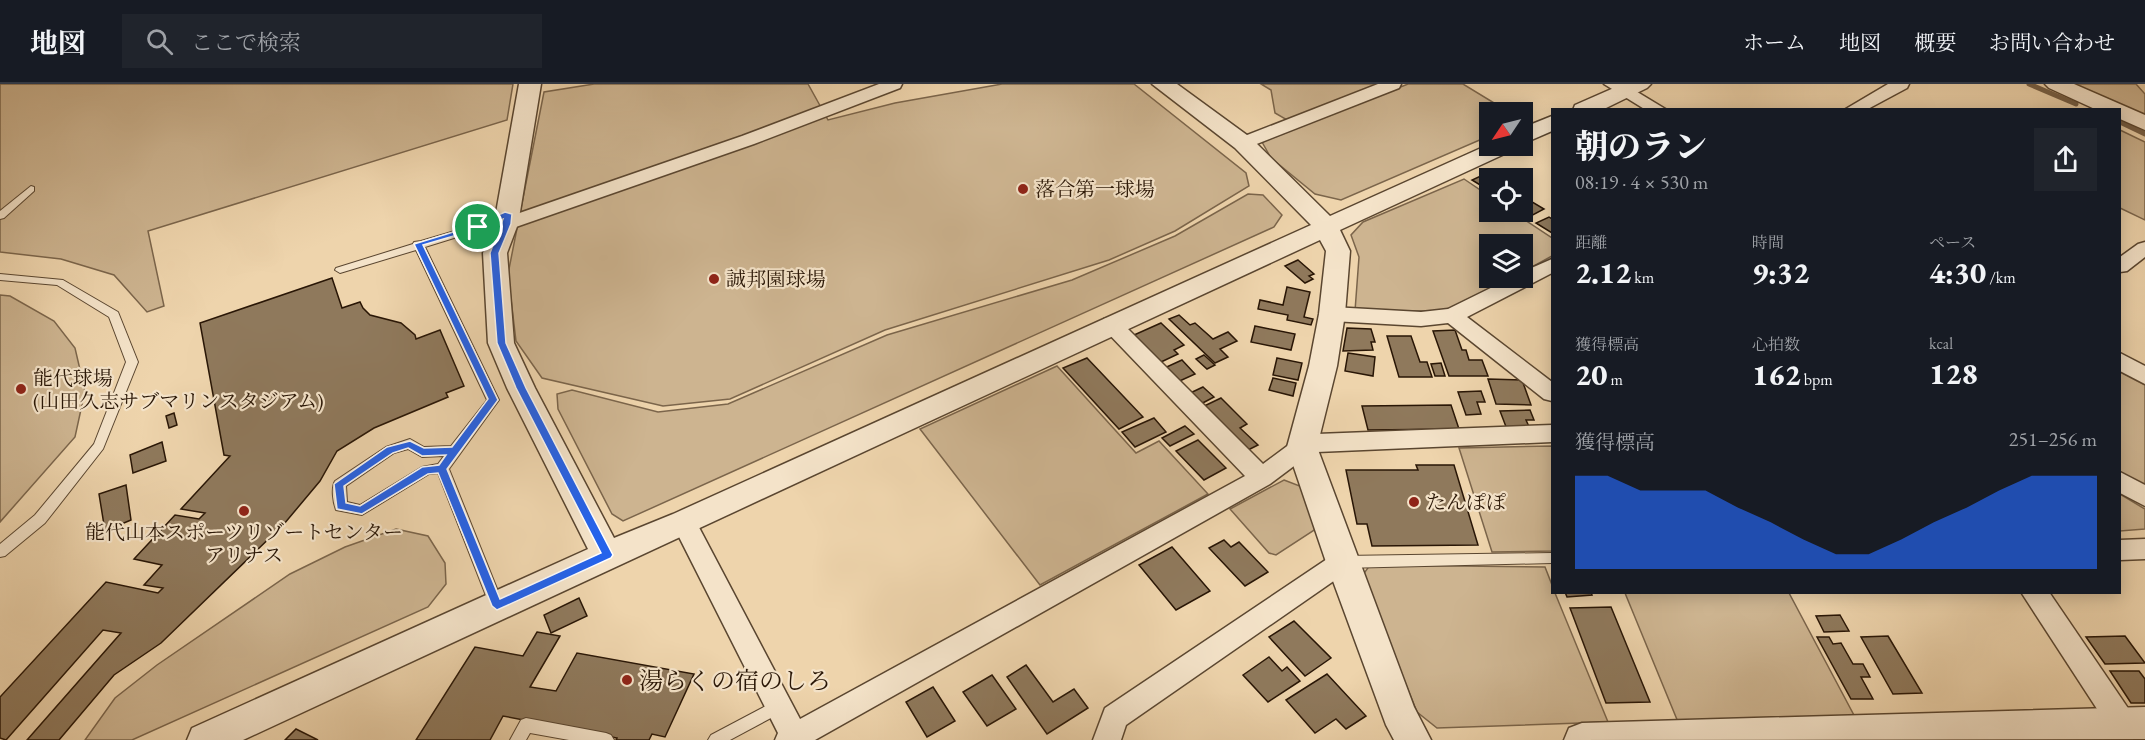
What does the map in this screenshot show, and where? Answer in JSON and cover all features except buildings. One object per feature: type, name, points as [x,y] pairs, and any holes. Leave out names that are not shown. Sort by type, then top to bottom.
[{"type":"street","points":[[530,84],[507,219],[495,253],[501,343],[521,388],[607,555]]},
{"type":"street","points":[[507,219],[748,141],[894,84]]},
{"type":"street","points":[[1163,84],[1243,143],[1272,170],[1299,201],[1326,226],[1338,251],[1332,314],[1323,366],[1302,447],[1341,562],[1399,714],[1413,740]]},
{"type":"street","points":[[1243,143],[1394,84]]},
{"type":"street","points":[[1856,108],[1901,84]]},
{"type":"street","points":[[2056,84],[2107,108]]},
{"type":"street","points":[[1587,108],[1626,86],[1656,108]]},
{"type":"street","points":[[2121,114],[2145,123]]},
{"type":"street","points":[[1533,132],[1551,123]]},
{"type":"street","points":[[205,740],[607,555],[684,523],[1111,324],[1481,156]]},
{"type":"street","points":[[2121,265],[2145,248]]},
{"type":"street","points":[[1332,314],[1421,319],[1452,316],[1551,266]]},
{"type":"street","points":[[1452,316],[1551,392]]},
{"type":"street","points":[[1111,324],[1262,478]]},
{"type":"street","points":[[2121,363],[2145,376]]},
{"type":"street","points":[[684,523],[779,706],[792,738],[1262,478],[1302,447],[1317,443],[1551,434]]},
{"type":"street","points":[[2121,483],[2145,497]]},
{"type":"street","points":[[2121,550],[2145,549]]},
{"type":"street","points":[[1107,740],[1115,717],[1341,562]]},
{"type":"street","points":[[2036,594],[2134,723]]},
{"type":"street","points":[[1582,740],[2134,723]]},
{"type":"lane","points":[[0,216],[31,189]]},
{"type":"lane","points":[[340,270],[418,244],[507,219]]},
{"type":"lane","points":[[418,244],[493,400],[442,468],[426,470],[362,510],[341,506],[339,484],[390,450],[410,444],[422,452],[455,450]]},
{"type":"lane","points":[[0,277],[59,282],[114,315],[132,362],[99,446],[40,519],[0,552]]},
{"type":"lane","points":[[442,468],[497,606]]},
{"type":"lane","points":[[1341,562],[1551,558]]},
{"type":"lane","points":[[716,740],[779,706]]},
{"type":"lane","points":[[519,740],[526,725],[606,740]]},
{"type":"shaded area","points":[[0,84],[513,84],[507,120],[148,231],[164,306],[147,312],[114,275],[61,259],[0,252]]},
{"type":"shaded area","points":[[594,84],[808,84],[828,120],[895,103],[1002,84],[1134,84],[1246,173],[1249,186],[1175,231],[1109,260],[885,330],[730,399],[663,406],[542,378],[516,341],[508,274],[544,92]]},
{"type":"shaded area","points":[[1261,84],[1380,84],[1287,120],[1275,113],[1271,90]]},
{"type":"shaded area","points":[[1408,84],[1463,84],[1493,102],[1479,102],[1479,140],[1341,200],[1315,194],[1271,158],[1262,142]]},
{"type":"shaded area","points":[[2070,84],[2136,84],[2145,94],[2145,116]]},
{"type":"shaded area","points":[[2121,130],[2145,142],[2145,220],[2121,208]]},
{"type":"shaded area","points":[[1464,179],[1479,189],[1479,222],[1528,222],[1551,237],[1551,257],[1533,266],[1533,234],[1479,234],[1479,288],[1493,288],[1448,311],[1355,311],[1359,257],[1351,235],[1363,222]]},
{"type":"shaded area","points":[[1248,194],[1263,195],[1282,215],[1274,227],[623,521],[612,514],[558,409],[557,394],[572,390],[658,412],[728,404],[887,335],[1072,280],[1175,236]]},
{"type":"shaded area","points":[[0,295],[10,296],[54,321],[75,348],[85,391],[75,437],[0,522]]},
{"type":"shaded area","points":[[1057,366],[1136,453],[1159,441],[1208,494],[1040,585],[920,429]]},
{"type":"shaded area","points":[[2121,373],[2145,385],[2145,490],[2121,475]]},
{"type":"shaded area","points":[[1551,446],[1551,551],[1492,552],[1459,448]]},
{"type":"shaded area","points":[[1284,480],[1305,488],[1319,527],[1276,555],[1269,553],[1230,509]]},
{"type":"shaded area","points":[[2121,495],[2145,509],[2145,529],[2121,531]]},
{"type":"shaded area","points":[[396,529],[428,536],[445,563],[446,584],[428,607],[132,740],[85,740],[115,698],[157,665],[290,574],[345,547]]},
{"type":"shaded area","points":[[1370,565],[1545,567],[1551,582],[1551,594],[1555,594],[1608,722],[1437,728],[1417,712],[1362,576]]},
{"type":"shaded area","points":[[1625,594],[1790,594],[1856,719],[1678,722]]},
{"type":"waterway","points":[[2029,84],[2076,104]]},
{"type":"waterway","points":[[2121,122],[2145,134]]},
{"type":"place","name":"落合第一球場","points":[[1023,189]]},
{"type":"place","name":"誠邦園球場","points":[[714,279]]},
{"type":"place","name":"能代球場 (山田久志サブマリンスタジアム)","points":[[21,389]]},
{"type":"place","name":"たんぽぽ","points":[[1414,502]]},
{"type":"place","name":"能代山本スポーツリゾートセンター アリナス","points":[[244,511]]},
{"type":"place","name":"湯らくの宿のしろ","points":[[627,680]]},
{"type":"route","points":[[478,227],[418,244],[493,400],[442,468],[426,470],[362,510],[341,506],[339,484],[390,450],[410,444],[422,452],[455,450],[442,468],[497,606],[607,555],[521,388],[501,343],[495,253],[508,214],[478,227]]}]
